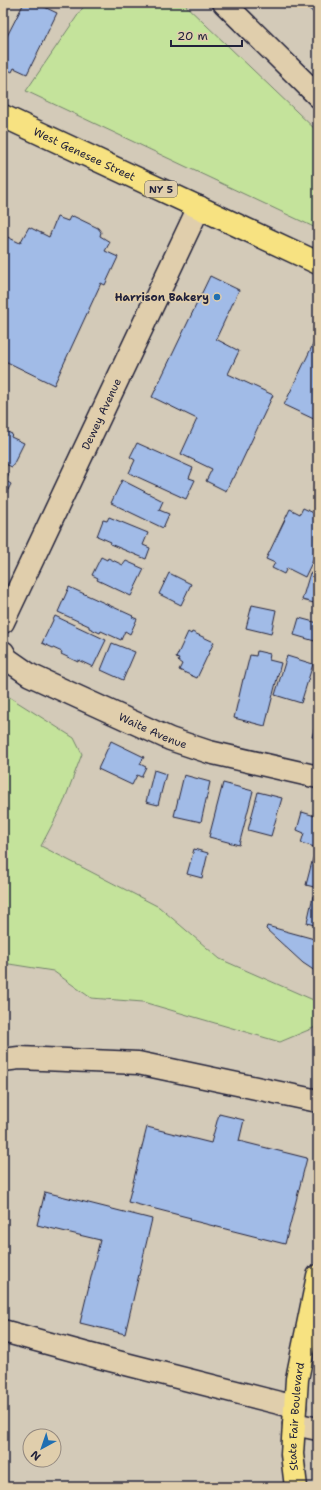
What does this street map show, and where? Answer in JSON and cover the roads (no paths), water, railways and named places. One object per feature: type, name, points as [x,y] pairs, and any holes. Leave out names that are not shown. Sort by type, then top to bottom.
[{"type":"main road","name":"West Genesee Street","points":[[3,116],[318,263]]},
{"type":"main road","name":"State Fair Boulevard","points":[[296,1487],[292,1454],[297,1379],[318,1276]]},
{"type":"street","points":[[224,3],[318,96]]},
{"type":"street","name":"Dewey Avenue","points":[[3,622],[198,207]]},
{"type":"street","name":"Waite Avenue","points":[[3,652],[7,659],[30,675],[170,739],[209,752],[318,777]]},
{"type":"street","points":[[3,1060],[20,1058],[138,1063],[318,1101]]},
{"type":"street","points":[[3,1331],[106,1359],[295,1416],[318,1429]]},
{"type":"place","name":"Harrison Bakery","points":[[217,297]]}]
